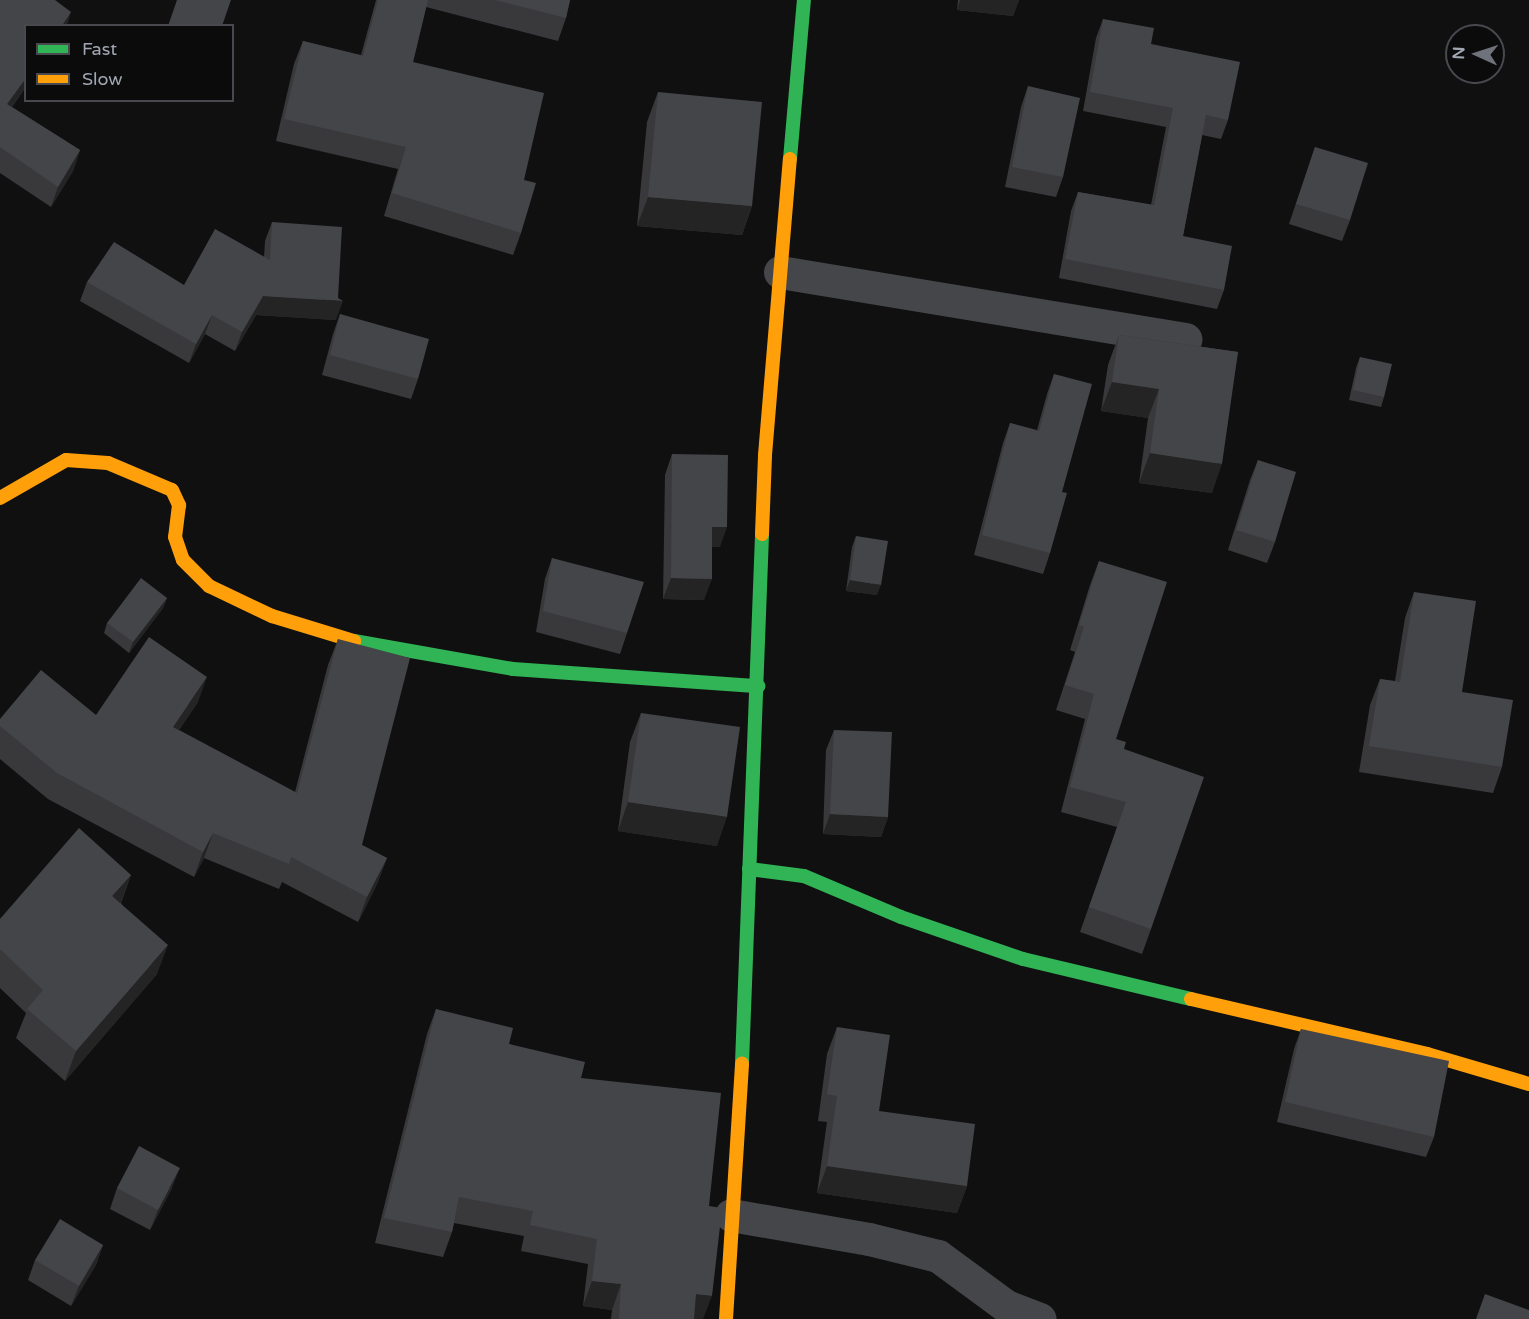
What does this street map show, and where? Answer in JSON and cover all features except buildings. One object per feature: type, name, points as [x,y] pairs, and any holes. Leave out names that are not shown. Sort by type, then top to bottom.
[{"type":"street","points":[[726,1319],[745,1016],[765,454],[804,0]]},
{"type":"street","points":[[780,272],[1186,339]]},
{"type":"street","points":[[0,498],[66,460],[108,463],[172,490],[178,505],[175,537],[183,560],[209,586],[272,616],[388,649],[513,669],[758,686]]},
{"type":"street","points":[[749,869],[804,876],[901,917],[1023,959],[1427,1054],[1529,1084]]},
{"type":"street","points":[[731,1215],[869,1239],[938,1256],[1006,1306],[1040,1319]]},
{"type":"traffic: fast","points":[[790,159],[804,0]]},
{"type":"traffic: fast","points":[[742,1063],[762,534]]},
{"type":"traffic: fast","points":[[354,641],[513,669],[758,686]]},
{"type":"traffic: fast","points":[[749,869],[804,876],[901,917],[1023,959],[1191,999]]},
{"type":"traffic: slow","points":[[762,534],[765,455],[790,159]]},
{"type":"traffic: slow","points":[[0,498],[66,460],[108,463],[172,490],[179,505],[175,537],[183,560],[209,586],[272,616],[354,641]]},
{"type":"traffic: slow","points":[[1191,999],[1427,1054],[1529,1084]]},
{"type":"traffic: slow","points":[[726,1319],[742,1063]]}]
